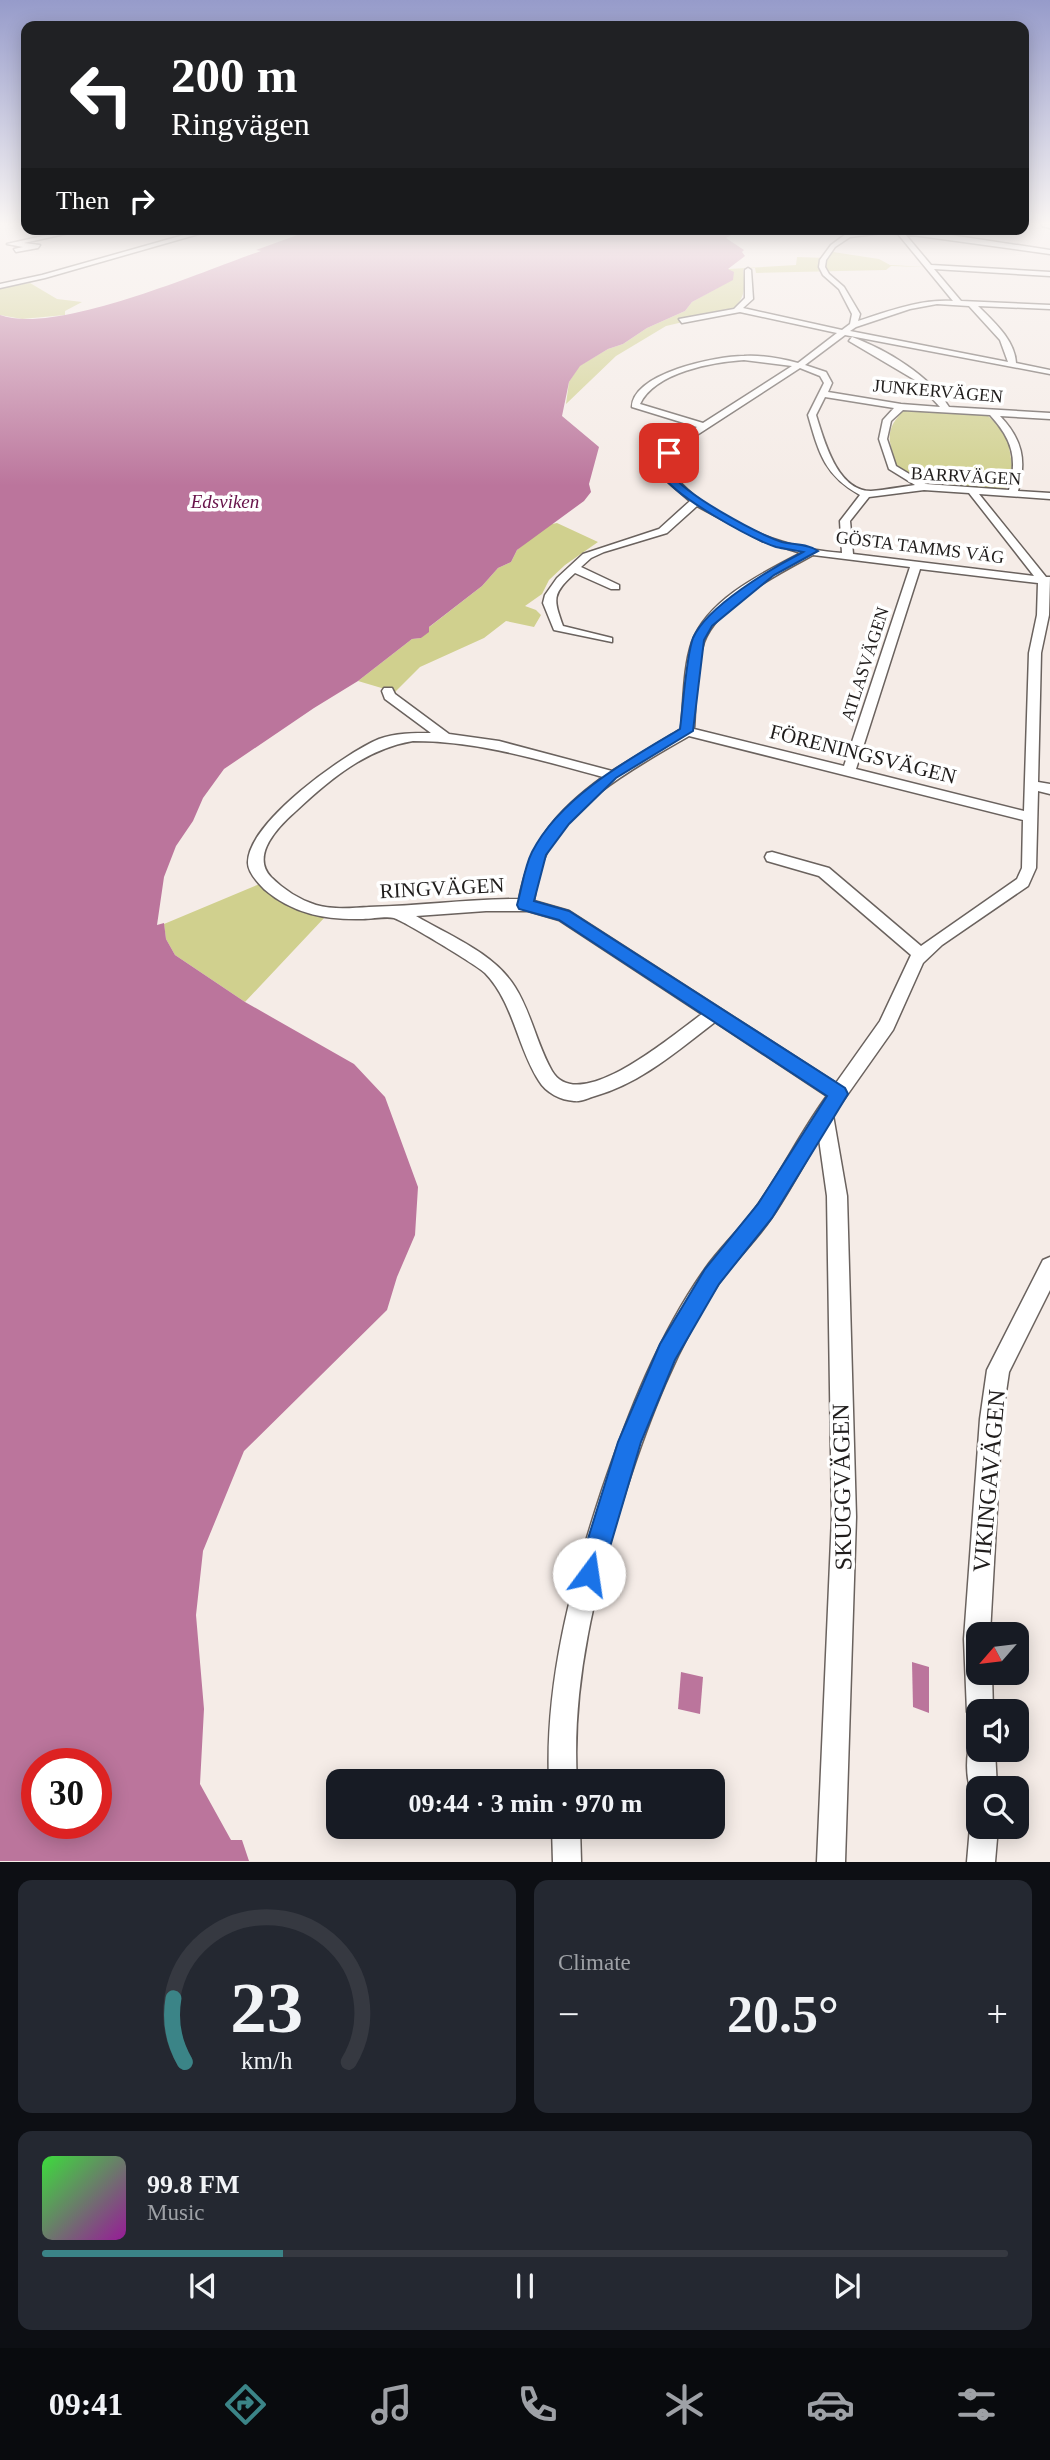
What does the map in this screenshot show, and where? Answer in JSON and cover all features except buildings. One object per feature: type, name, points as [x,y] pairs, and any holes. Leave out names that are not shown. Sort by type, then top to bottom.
[{"type":"street","points":[[682,321],[732,312]]},
{"type":"street","points":[[748,312],[1050,372]]},
{"type":"street","points":[[845,331],[855,312]]},
{"type":"street","points":[[845,331],[896,312]]},
{"type":"street","points":[[979,312],[1006,343],[1013,358],[1012,365]]},
{"type":"street","points":[[845,331],[940,396],[946,409]]},
{"type":"street","name":"GÖSTA TAMMS VÄG","points":[[845,331],[800,365],[677,444],[669,453],[665,469],[674,484],[755,534],[779,544],[848,557],[1047,580]]},
{"type":"street","points":[[703,426],[635,405],[646,387],[685,367],[740,357],[800,365],[823,374],[828,383],[812,415],[828,464],[847,485],[866,494],[845,521],[848,557]]},
{"type":"street","name":"JUNKERVÄGEN","points":[[824,394],[901,407],[1050,416]]},
{"type":"street","points":[[901,407],[887,420],[883,439],[892,467],[924,487]]},
{"type":"street","points":[[992,412],[1011,431],[1019,451],[1020,470],[1013,493]]},
{"type":"street","name":"BARRVÄGEN","points":[[866,494],[924,487],[1050,496]]},
{"type":"street","points":[[562,1769],[561,1744],[573,1641],[597,1543],[629,1442],[668,1352],[712,1276],[765,1211],[824,1114],[887,1025],[921,955],[936,941],[1023,882],[1029,868],[1035,653],[1047,580],[972,491]]},
{"type":"street","points":[[608,640],[558,628],[549,603],[551,594],[574,568],[600,550],[663,531],[697,500]]},
{"type":"street","points":[[525,905],[539,854],[564,820],[611,775],[687,731],[698,640],[707,624],[771,573],[813,551]]},
{"type":"street","name":"ATLASVÄGEN","points":[[848,773],[916,565]]},
{"type":"street","points":[[574,568],[615,587]]},
{"type":"street","name":"RINGVÄGEN","points":[[388,691],[389,695],[444,736]]},
{"type":"street","name":"FÖRENINGSVÄGEN","points":[[687,731],[1029,817]]},
{"type":"street","name":"RINGVÄGEN","points":[[611,775],[444,736],[388,741],[358,753],[282,815],[261,843],[255,861],[259,875],[278,890],[311,909],[335,913],[396,912],[525,905],[564,915],[839,1094]]},
{"type":"street","points":[[1031,785],[1050,789]]},
{"type":"street","points":[[772,857],[824,872],[921,955]]},
{"type":"street","points":[[396,912],[489,967],[509,991],[546,1078],[560,1090],[577,1094],[614,1083],[648,1063],[714,1014]]},
{"type":"street","name":"SKUGGVÄGEN","points":[[824,1114],[837,1196],[844,1517],[831,1861]]},
{"type":"street","name":"VIKINGAVÄGEN","points":[[978,1622],[991,1419],[998,1370],[1050,1267]]},
{"type":"street","points":[[566,1839],[567,1861]]},
{"type":"street","points":[[981,1861],[983,1839]]},
{"type":"green space","points":[[0,312],[65,312],[65,315],[22,319],[0,315]]},
{"type":"green space","points":[[683,312],[726,312],[666,326],[616,356],[566,404],[569,382],[579,366],[608,349],[623,344],[647,328]]},
{"type":"green space","points":[[905,409],[985,413],[1007,434],[1012,465],[1006,489],[925,484],[897,467],[890,436],[893,424]]},
{"type":"green space","points":[[557,523],[598,542],[565,565],[549,580],[542,594],[525,606],[541,615],[534,627],[506,621],[484,638],[420,667],[395,692],[358,681],[412,639],[421,638],[428,628],[482,586],[498,568],[511,562],[517,550],[547,525]]},
{"type":"green space","points":[[262,883],[309,912],[325,917],[245,1002],[175,955],[166,939],[164,924]]},
{"type":"water","name":"Edsviken","points":[[79,312],[683,312],[647,328],[580,366],[569,382],[562,416],[599,447],[589,484],[591,492],[584,501],[517,550],[511,562],[498,568],[482,586],[429,627],[429,632],[421,638],[412,639],[358,681],[224,769],[203,798],[193,821],[176,846],[164,877],[157,925],[164,923],[166,939],[175,955],[245,1002],[354,1064],[385,1097],[418,1187],[415,1235],[397,1277],[387,1310],[244,1451],[203,1551],[196,1615],[204,1709],[200,1784],[231,1840],[242,1840],[249,1861],[0,1861],[0,315],[25,319]]},
{"type":"water","points":[[912,1662],[929,1667],[929,1713],[913,1707]]},
{"type":"water","points":[[681,1672],[703,1677],[700,1714],[678,1709]]},
{"type":"route","points":[[589,1574],[629,1442],[668,1352],[712,1276],[765,1211],[839,1094],[564,915],[525,905],[539,854],[564,820],[611,775],[687,731],[698,640],[707,624],[771,573],[813,551],[779,544],[755,534],[697,500],[674,484],[668,476],[665,469],[669,453]]}]
